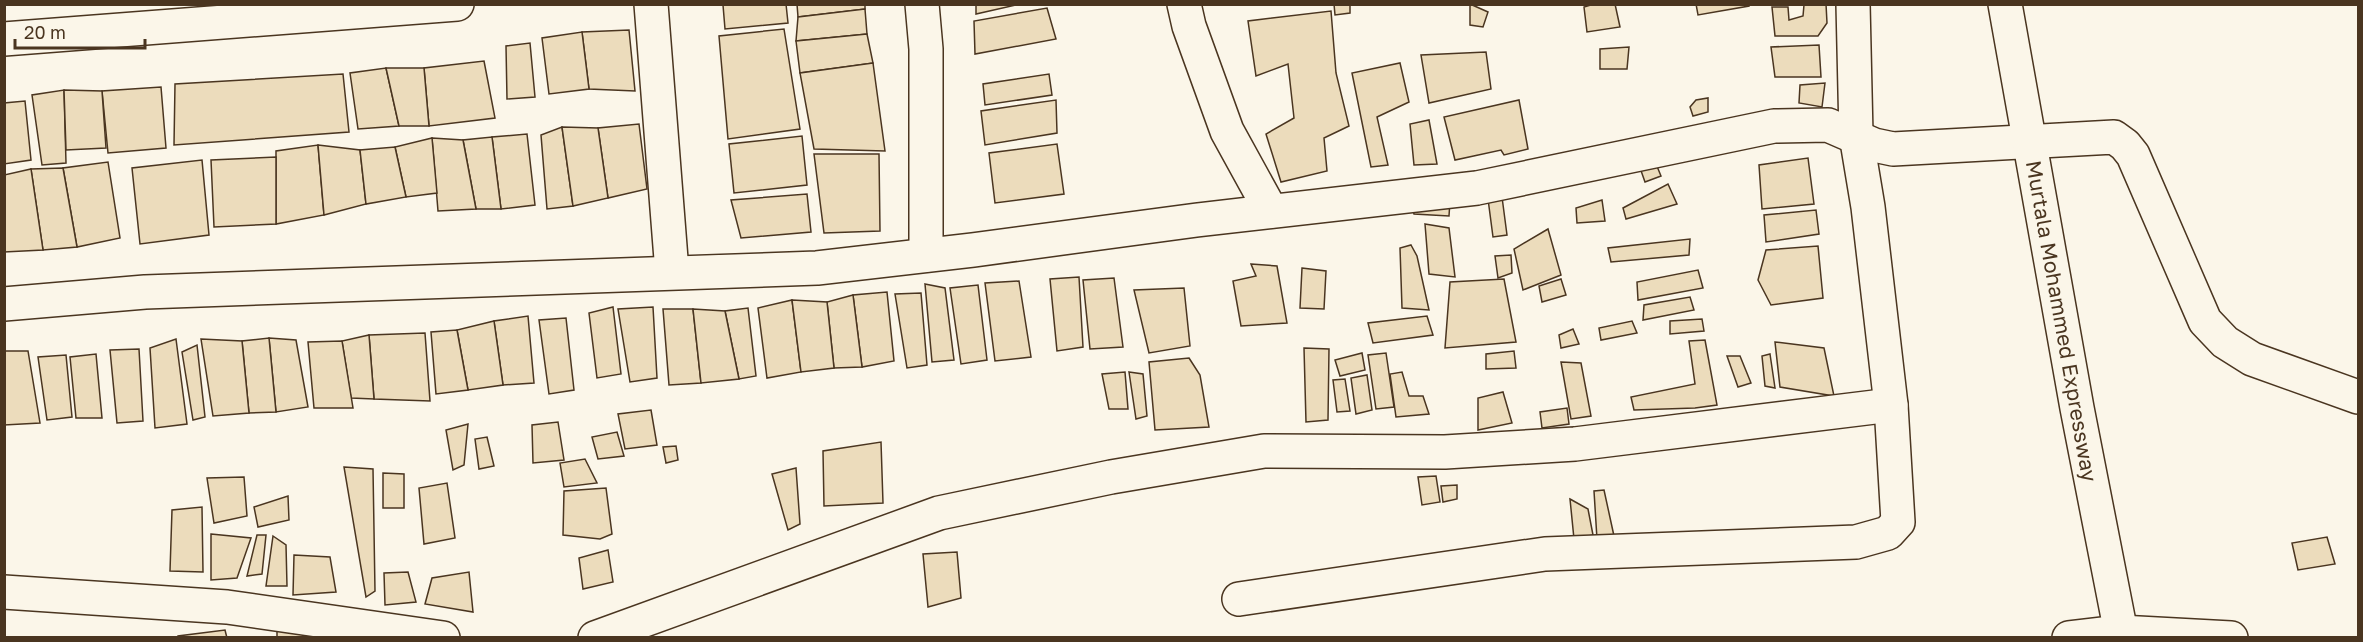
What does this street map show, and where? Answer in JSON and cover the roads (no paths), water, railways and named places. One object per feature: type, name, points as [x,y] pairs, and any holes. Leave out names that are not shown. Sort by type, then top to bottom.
[{"type":"street","points":[[4,39],[153,16],[457,4]]},
{"type":"street","points":[[651,4],[672,272]]},
{"type":"street","points":[[922,4],[926,49],[926,255]]},
{"type":"street","points":[[1184,4],[1189,26],[1227,131],[1271,211]]},
{"type":"street","points":[[1239,599],[1545,554],[1856,542],[1888,533],[1898,522],[1891,405],[1868,207],[1856,135],[1852,4]]},
{"type":"street","name":"Murtala Mohammed Expressway","points":[[2005,4],[2077,408],[2121,635]]},
{"type":"street","points":[[4,304],[145,292],[817,268],[1271,211],[1477,188],[1774,126],[1828,125],[1856,135],[1874,145],[1893,148],[2114,137],[2133,155],[2205,321],[2224,342],[2252,359],[2358,397]]},
{"type":"street","points":[[595,638],[939,513],[1111,477],[1264,451],[1445,452],[1575,444],[1891,405]]},
{"type":"street","points":[[4,592],[227,607],[443,638]]},
{"type":"street","points":[[2069,638],[2121,635],[2231,638]]}]
